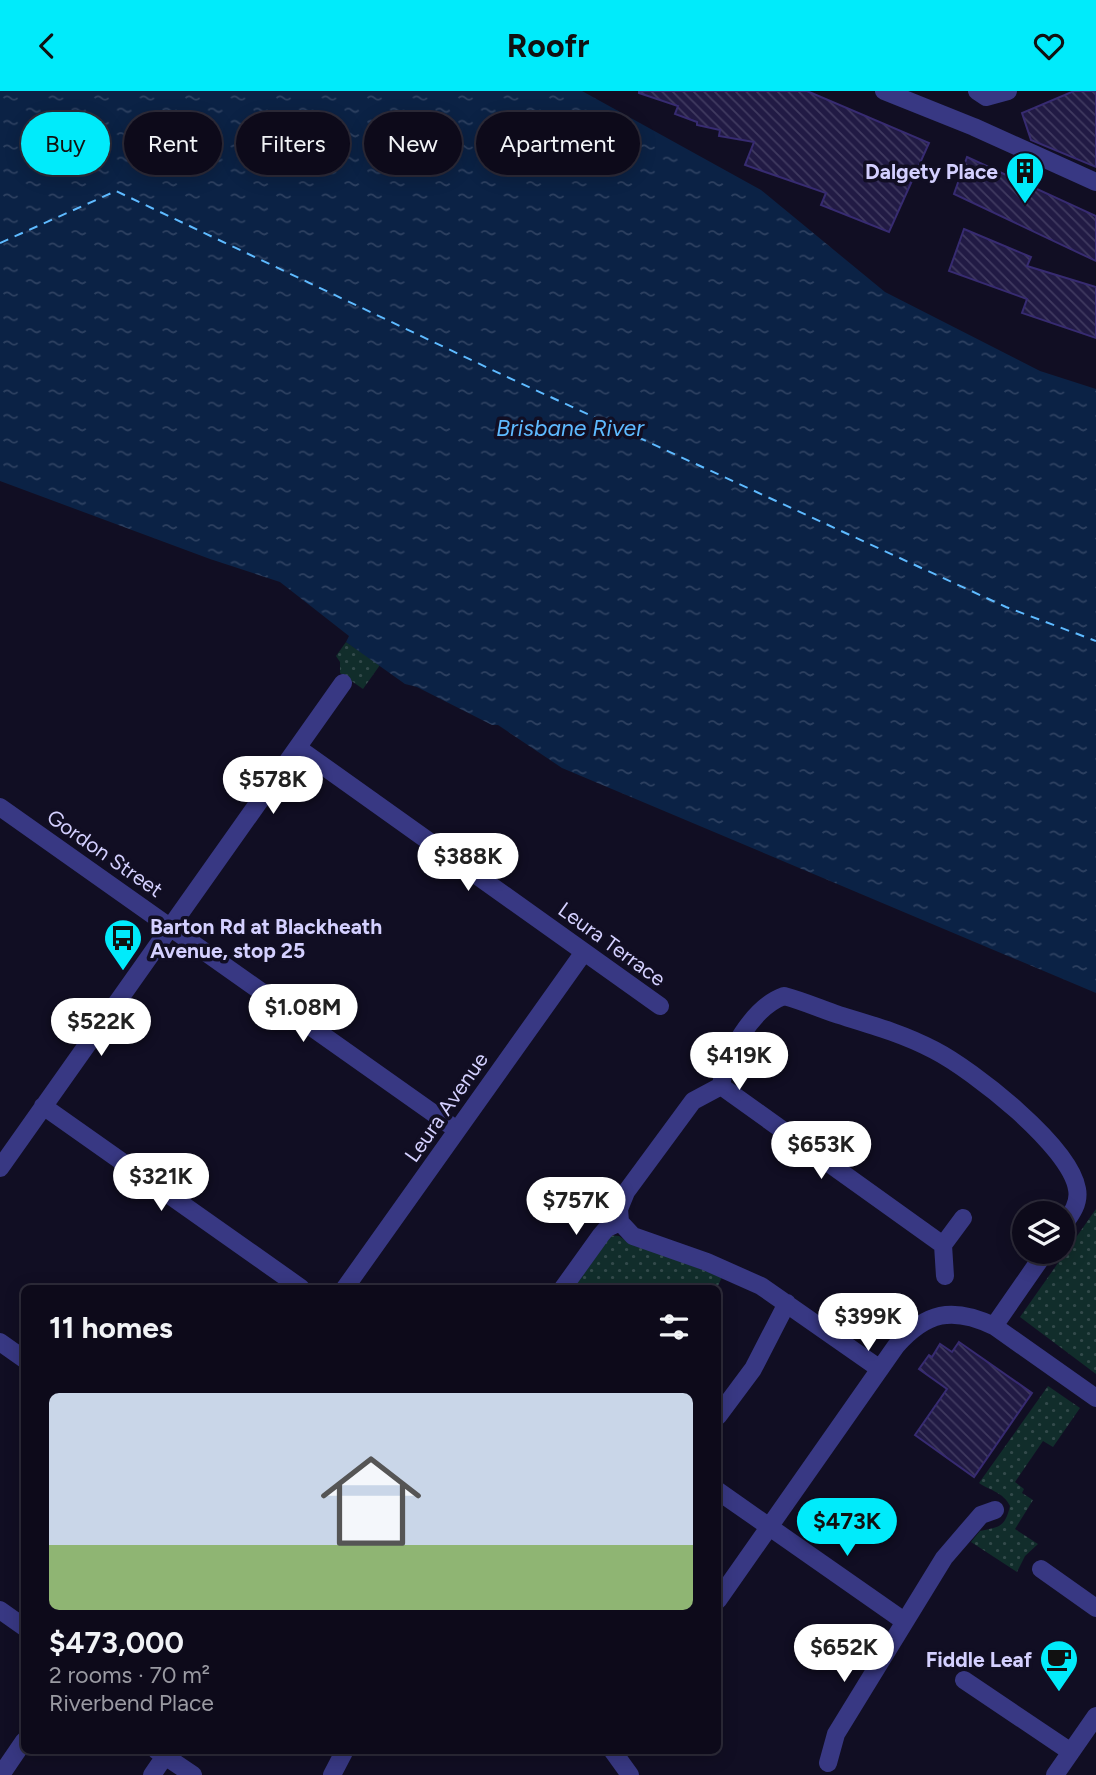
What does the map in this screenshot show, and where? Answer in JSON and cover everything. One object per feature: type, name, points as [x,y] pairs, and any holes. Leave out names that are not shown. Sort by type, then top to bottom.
[{"type":"street","points":[[884,91],[974,127],[1096,182]]},
{"type":"street","points":[[976,91],[986,97],[1005,91]]},
{"type":"street","points":[[0,1167],[343,683]]},
{"type":"street","name":"Leura Terrace","points":[[298,748],[660,1006]]},
{"type":"street","name":"Gordon Street","points":[[0,807],[457,1130]]},
{"type":"street","name":"Leura Avenue","points":[[347,1285],[584,952]]},
{"type":"street","points":[[880,1369],[787,1303],[742,1276],[633,1236],[620,1221],[619,1209],[626,1192],[692,1101],[721,1086],[729,1057],[758,1013],[772,1000],[784,996],[885,1028],[935,1051],[980,1079],[1020,1113],[1047,1141],[1073,1175],[1078,1192],[1075,1209]]},
{"type":"street","points":[[721,1086],[943,1245]]},
{"type":"street","points":[[43,1106],[297,1285]]},
{"type":"street","points":[[946,1276],[943,1245],[963,1218]]},
{"type":"street","points":[[565,1285],[601,1235],[620,1221]]},
{"type":"street","points":[[994,1326],[1037,1264]]},
{"type":"street","points":[[721,1412],[752,1369],[787,1303]]},
{"type":"street","points":[[721,1596],[895,1346],[910,1330],[925,1320],[956,1314],[978,1318],[994,1326],[1096,1398]]},
{"type":"street","points":[[0,1342],[21,1357]]},
{"type":"street","points":[[721,1493],[904,1621]]},
{"type":"street","points":[[828,1763],[836,1734],[944,1558],[981,1515],[995,1510]]},
{"type":"street","points":[[1041,1569],[1096,1608]]},
{"type":"street","points":[[0,1611],[21,1625]]},
{"type":"street","points":[[964,1680],[1071,1752]]},
{"type":"street","points":[[1055,1775],[1096,1716]]},
{"type":"street","points":[[5,1769],[21,1745]]},
{"type":"street","points":[[152,1775],[161,1754]]},
{"type":"street","points":[[162,1754],[192,1775]]},
{"type":"street","points":[[332,1775],[343,1754]]},
{"type":"street","points":[[615,1754],[630,1775]]},
{"type":"green space","points":[[346,642],[380,665],[363,689],[340,673],[340,662],[336,656]]},
{"type":"green space","points":[[1096,1209],[1096,1374],[1020,1317],[1057,1264],[1075,1264],[1075,1239]]},
{"type":"green space","points":[[606,1235],[619,1236],[628,1242],[722,1277],[718,1285],[571,1285]]},
{"type":"green space","points":[[1048,1386],[1080,1408],[1053,1447],[1043,1441],[1015,1482],[1024,1489],[1022,1493],[1033,1500],[1015,1529],[1038,1544],[1025,1556],[1017,1572],[971,1542],[980,1531],[1001,1525],[1010,1506],[1000,1495],[979,1483]]},
{"type":"water","name":"Brisbane River","points":[[0,91],[582,91],[620,112],[476,112],[476,175],[640,175],[640,123],[761,190],[885,292],[1040,371],[1096,389],[1096,993],[562,768],[498,725],[492,725],[417,687],[405,684],[346,642],[349,636],[280,582],[210,559],[0,481]]},
{"type":"building","points":[[639,91],[807,91],[929,143],[889,232],[821,205],[826,193],[745,165],[754,142],[719,136],[720,130],[697,125],[697,122],[675,114],[678,106]]},
{"type":"building","points":[[1074,91],[1096,91],[1096,167],[1031,140],[1022,113]]},
{"type":"building","name":"Dalgety Place","points":[[967,157],[1096,216],[1096,261],[954,194]]},
{"type":"building","points":[[964,229],[1031,257],[1027,266],[1096,287],[1096,338],[1022,313],[1027,299],[949,271]]},
{"type":"building","points":[[959,1342],[1032,1393],[974,1477],[915,1435],[947,1389],[919,1369],[929,1355],[932,1357],[940,1344],[952,1352]]},
{"type":"ferry route","points":[[0,243],[116,191],[505,376],[1006,607],[1096,641]]},
{"type":"place","name":"Dalgety Place","points":[[1025,205]]},
{"type":"place","name":"Barton Rd at Blackheath Avenue, stop 25","points":[[123,972]]},
{"type":"place","name":"Fiddle Leaf","points":[[1059,1693]]}]
